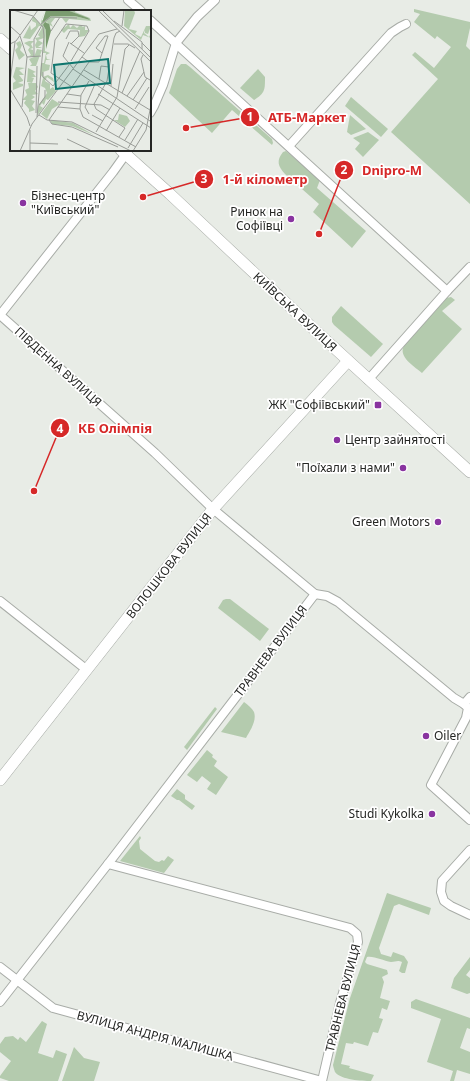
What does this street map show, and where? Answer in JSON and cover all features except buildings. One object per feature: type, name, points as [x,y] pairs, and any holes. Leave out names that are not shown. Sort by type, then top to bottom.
[{"type":"street","points":[[128,0],[139,10]]},
{"type":"street","points":[[151,111],[163,85],[176,43],[197,17],[215,0]]},
{"type":"street","points":[[151,21],[447,291]]},
{"type":"street","points":[[289,146],[391,33],[406,24]]},
{"type":"street","points":[[0,39],[10,48]]},
{"type":"street","points":[[0,315],[125,152]]},
{"type":"street","name":"КИЇВСЬКА ВУЛИЦЯ","points":[[125,152],[368,380],[470,472]]},
{"type":"street","points":[[368,380],[470,267]]},
{"type":"street","name":"ПІВДЕННА ВУЛИЦЯ","points":[[0,315],[155,453],[213,509],[315,594]]},
{"type":"street","name":"ВОЛОШКОВА ВУЛИЦЯ","points":[[0,780],[213,509],[348,361]]},
{"type":"street","name":"ТРАВНЕВА ВУЛИЦЯ","points":[[0,1002],[315,594],[327,596],[338,602],[454,698],[464,704]]},
{"type":"street","points":[[0,600],[87,670]]},
{"type":"street","points":[[470,697],[464,704],[468,708],[466,718],[431,786],[470,820]]},
{"type":"street","points":[[470,850],[442,881],[440,892],[444,901],[470,915]]},
{"type":"street","name":"ТРАВНЕВА ВУЛИЦЯ","points":[[108,864],[350,928],[357,934],[358,942],[340,1003],[322,1081]]},
{"type":"street","name":"ВУЛИЦЯ АНДРІЯ МАЛИШКА","points":[[0,967],[53,1008],[322,1081]]},
{"type":"green space","points":[[414,9],[470,22],[466,46],[470,50],[470,204],[391,132],[438,79],[412,55],[415,52],[434,68],[451,47],[437,36],[435,39],[414,22],[420,14],[414,12]]},
{"type":"green space","points":[[181,64],[186,64],[190,67],[272,139],[272,145],[232,110],[212,133],[169,93],[177,69]]},
{"type":"green space","points":[[258,69],[265,77],[265,85],[264,91],[254,100],[240,88]]},
{"type":"green space","points":[[351,97],[388,129],[381,137],[345,106]]},
{"type":"green space","points":[[350,115],[366,129],[351,135],[347,132]]},
{"type":"green space","points":[[368,132],[379,140],[363,157],[355,149],[360,143],[353,138]]},
{"type":"green space","points":[[286,151],[320,180],[317,188],[366,231],[352,248],[313,212],[319,204],[285,174],[279,163],[279,158],[283,152]]},
{"type":"green space","points":[[451,297],[455,300],[442,311],[462,329],[422,373],[406,359],[403,348],[406,342],[446,298]]},
{"type":"green space","points":[[341,306],[383,344],[371,357],[332,322],[332,317]]},
{"type":"green space","points":[[230,599],[269,629],[260,641],[218,608],[223,600]]},
{"type":"green space","points":[[244,702],[252,709],[255,715],[253,726],[246,738],[221,732]]},
{"type":"green space","points":[[215,707],[217,709],[187,750],[184,747]]},
{"type":"green space","points":[[207,750],[217,761],[214,766],[228,777],[216,795],[207,789],[211,783],[202,776],[197,782],[187,775]]},
{"type":"green space","points":[[177,789],[185,795],[185,799],[195,806],[192,810],[171,796]]},
{"type":"green space","points":[[140,836],[140,849],[155,861],[164,861],[168,856],[174,860],[164,873],[120,861]]},
{"type":"green space","points":[[387,893],[431,908],[429,915],[399,904],[394,906],[379,948],[381,954],[391,957],[393,952],[404,956],[408,962],[405,973],[399,971],[402,962],[391,962],[373,957],[367,957],[365,962],[367,964],[387,970],[388,974],[382,977],[384,982],[380,998],[390,1001],[387,1010],[382,1008],[379,1018],[383,1019],[378,1033],[373,1032],[368,1046],[354,1042],[353,1044],[346,1043],[341,1064],[350,1066],[349,1068],[374,1075],[371,1081],[352,1080],[338,1075],[335,1072],[333,1065],[350,998]]},
{"type":"green space","points":[[470,957],[470,970],[466,975],[470,978],[470,993],[467,994],[451,988],[454,978]]},
{"type":"green space","points":[[416,999],[470,1018],[470,1029],[467,1028],[460,1048],[470,1052],[470,1074],[457,1070],[454,1081],[450,1081],[453,1071],[427,1062],[441,1019],[411,1008],[411,1002]]},
{"type":"green space","points":[[42,1021],[47,1024],[38,1053],[53,1058],[56,1050],[67,1054],[58,1081],[9,1081],[0,1078],[11,1061],[0,1052],[0,1044],[5,1037],[13,1036],[18,1040],[20,1037],[26,1042]]},
{"type":"green space","points":[[74,1047],[84,1058],[100,1062],[94,1081],[62,1081]]},
{"type":"place","name":"АТБ-Маркет","points":[[186,128]]},
{"type":"place","name":"1-й кілометр","points":[[143,197]]},
{"type":"place","name":"Бізнес-центр \"Київський\"","points":[[23,203]]},
{"type":"place","name":"Ринок на Софіївці","points":[[291,219]]},
{"type":"place","name":"Dnipro-M","points":[[319,234]]},
{"type":"place","name":"ЖК \"Софіївський\"","points":[[378,405]]},
{"type":"place","name":"Центр зайнятості","points":[[337,440]]},
{"type":"place","name":"\"Поїхали з нами\"","points":[[403,468]]},
{"type":"place","name":"КБ Олімпія","points":[[34,491]]},
{"type":"place","name":"Green Motors","points":[[438,522]]},
{"type":"place","name":"Oiler","points":[[426,736]]},
{"type":"place","name":"Studi Kykolka","points":[[432,814]]}]
